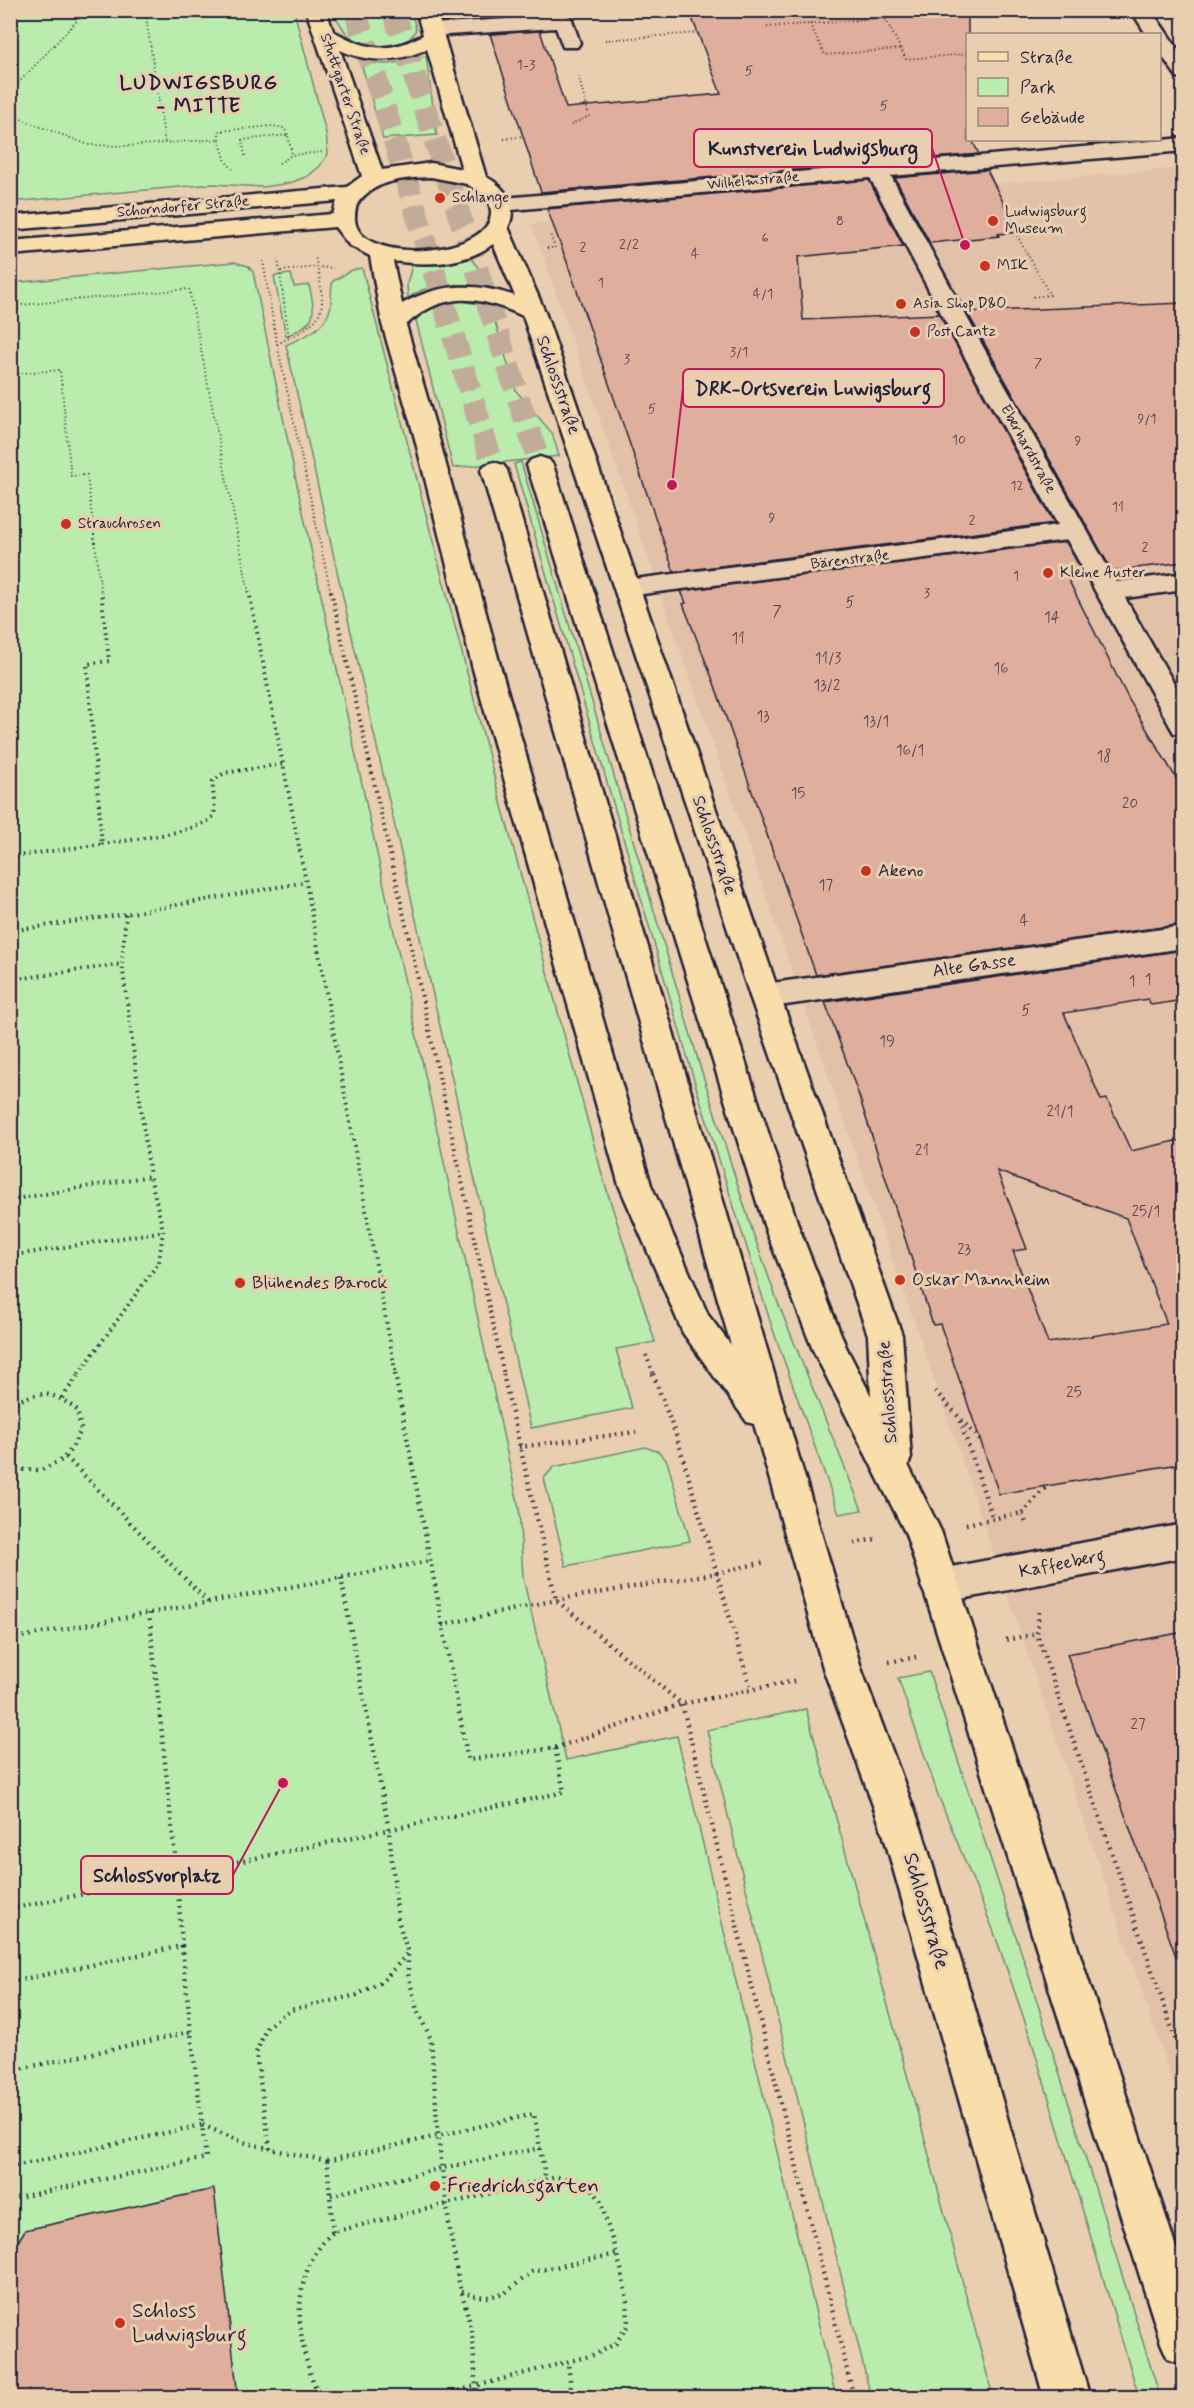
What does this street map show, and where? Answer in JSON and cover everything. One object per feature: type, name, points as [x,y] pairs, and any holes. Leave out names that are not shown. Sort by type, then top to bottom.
[{"type":"main road","name":"Stuttgarter Straße","points":[[316,10],[374,178]]},
{"type":"main road","points":[[426,10],[476,180]]},
{"type":"main road","points":[[324,34],[359,52],[382,55],[417,48],[434,34]]},
{"type":"main road","points":[[431,170],[455,173],[476,180],[492,190],[501,204],[502,219],[492,233],[475,246],[450,254],[423,257],[395,256],[371,249],[354,238],[344,225],[343,212],[349,198],[374,178],[431,170]]},
{"type":"main road","name":"Schorndorfer Straße","points":[[10,223],[356,193]]},
{"type":"main road","name":"Schorndorfer Straße","points":[[10,248],[344,220]]},
{"type":"main road","name":"Schlossstraße","points":[[496,227],[533,312],[765,996],[885,1335],[894,1472]]},
{"type":"main road","name":"Schlossstraße","points":[[380,251],[394,324],[488,669],[635,1185],[696,1323],[772,1429]]},
{"type":"main road","points":[[394,324],[415,305],[434,296],[453,292],[478,293],[494,297],[533,312]]},
{"type":"main road","name":"Schlossstraße","points":[[540,465],[782,1228],[830,1350],[923,1531],[1184,2343]]},
{"type":"main road","name":"Schlossstraße","points":[[494,470],[843,1671],[903,1833],[1067,2397]]},
{"type":"street","points":[[1141,10],[1155,33]]},
{"type":"street","points":[[434,34],[564,21],[570,43]]},
{"type":"street","points":[[1161,40],[1184,73]]},
{"type":"street","name":"Wilhelmstraße","points":[[501,204],[1184,144]]},
{"type":"street","name":"Eberhardstraße","points":[[878,170],[965,336],[1184,726]]},
{"type":"street","name":"Bärenstraße","points":[[627,588],[1073,531]]},
{"type":"street","points":[[1108,592],[1184,581]]},
{"type":"street","name":"Alte Gasse","points":[[765,996],[1184,937]]},
{"type":"street","name":"Kaffeeberg","points":[[940,1586],[1184,1540]]},
{"type":"path","points":[[10,92],[87,10]]},
{"type":"path","points":[[145,10],[165,144]]},
{"type":"path","points":[[767,27],[885,18],[906,59],[966,54]]},
{"type":"path","points":[[810,24],[825,55],[900,49]]},
{"type":"path","points":[[571,125],[589,116],[570,43],[697,33]]},
{"type":"path","points":[[10,115],[89,145],[126,146],[219,139]]},
{"type":"path","points":[[241,175],[226,162],[219,131],[273,126],[284,128],[288,135],[292,155]]},
{"type":"path","points":[[244,156],[242,140],[288,135]]},
{"type":"path","points":[[498,140],[523,136]]},
{"type":"path","points":[[1015,232],[1050,295],[1032,297]]},
{"type":"path","points":[[262,254],[277,344],[519,1447],[556,1600],[682,1704],[854,2397]]},
{"type":"path","points":[[278,258],[290,338]]},
{"type":"path","points":[[277,344],[310,328],[319,319],[324,308],[317,267],[281,271]]},
{"type":"path","points":[[10,306],[189,289],[284,765],[468,1760],[555,1748],[682,1704]]},
{"type":"path","points":[[10,374],[60,370],[71,476],[87,475],[109,662],[87,664],[102,844]]},
{"type":"path","points":[[10,857],[191,829],[209,822],[214,814],[213,782],[224,773],[284,765]]},
{"type":"path","points":[[10,931],[126,914],[306,882]]},
{"type":"path","points":[[62,1398],[159,1262],[164,1246],[164,1231],[150,1176],[122,964],[126,914]]},
{"type":"path","points":[[10,980],[122,964]]},
{"type":"path","points":[[10,1200],[150,1176]]},
{"type":"path","points":[[10,1256],[164,1231]]},
{"type":"path","points":[[646,1355],[677,1438],[751,1690]]},
{"type":"path","points":[[10,1405],[33,1394],[62,1398],[77,1410],[81,1430],[66,1457],[46,1469],[21,1471],[10,1467]]},
{"type":"path","points":[[959,1418],[993,1519]]},
{"type":"path","points":[[519,1447],[636,1432]]},
{"type":"path","points":[[66,1457],[208,1602]]},
{"type":"path","points":[[1022,1513],[1047,1486]]},
{"type":"path","points":[[10,1639],[430,1561]]},
{"type":"path","points":[[341,1578],[389,1830],[398,1920],[408,1953],[408,1974],[417,2010],[431,2039],[446,2206],[461,2291],[472,2331],[477,2397]]},
{"type":"path","points":[[442,1625],[556,1600]]},
{"type":"path","points":[[10,2199],[207,2158],[191,2032],[149,1613]]},
{"type":"path","points":[[1037,1634],[1184,2064]]},
{"type":"path","points":[[10,1909],[564,1792],[555,1748]]},
{"type":"path","points":[[10,1982],[182,1946]]},
{"type":"path","points":[[270,2149],[256,2053],[267,2027],[290,2010],[357,1995],[382,1981],[408,1953]]},
{"type":"path","points":[[10,2070],[191,2032]]},
{"type":"path","points":[[10,2167],[202,2125],[243,2142],[327,2161],[534,2114],[546,2181]]},
{"type":"path","points":[[330,2195],[442,2168],[541,2148]]},
{"type":"path","points":[[327,2161],[333,2232]]},
{"type":"path","points":[[320,2397],[311,2379],[298,2327],[304,2282],[320,2242],[333,2232],[557,2177],[588,2183],[600,2200],[627,2300],[628,2325],[616,2343],[597,2354],[568,2363],[432,2397]]},
{"type":"path","points":[[461,2291],[475,2296],[489,2297],[505,2293],[532,2272],[616,2254]]},
{"type":"path","points":[[556,2397],[564,2395],[571,2388],[568,2363]]},
{"type":"shaded area","points":[[1183,168],[1183,2113],[954,1436],[532,224]]},
{"type":"green space","points":[[11,10],[294,11],[326,133],[328,154],[320,166],[308,176],[290,183],[263,187],[213,184],[11,202]]},
{"type":"green space","points":[[329,11],[411,11],[416,28],[408,40],[393,46],[377,48],[362,44],[349,36]]},
{"type":"green space","points":[[426,56],[437,135],[383,139],[361,63],[390,64]]},
{"type":"green space","points":[[470,257],[479,269],[484,286],[455,284],[435,286],[408,298],[407,284],[413,262]]},
{"type":"green space","name":"Blühendes Barock","points":[[234,262],[248,266],[253,272],[519,1508],[523,1578],[566,1760],[677,1736],[836,2397],[11,2397],[11,283]]},
{"type":"green space","points":[[362,268],[496,784],[603,1178],[655,1342],[616,1349],[632,1408],[531,1428],[286,345],[314,331],[325,320],[331,305],[333,281],[352,270]]},
{"type":"green space","points":[[291,274],[294,287],[309,285],[313,311],[312,317],[304,327],[286,336],[274,276]]},
{"type":"green space","points":[[462,301],[477,304],[493,315],[516,391],[552,433],[559,456],[453,468],[416,320],[430,307]]},
{"type":"green space","points":[[521,462],[699,1063],[753,1233],[778,1303],[862,1510],[839,1514],[772,1327],[697,1090],[514,464]]},
{"type":"green space","points":[[645,1447],[659,1452],[667,1461],[690,1541],[566,1566],[544,1478],[554,1467]]},
{"type":"green space","points":[[929,1672],[1030,1979],[1160,2397],[1139,2397],[1031,2039],[994,1932],[938,1795],[898,1678]]},
{"type":"green space","points":[[806,1709],[993,2397],[871,2397],[707,1730]]},
{"type":"building","points":[[483,10],[533,10],[535,15],[485,18]]},
{"type":"building","points":[[689,10],[968,10],[966,141],[972,141],[979,154],[541,192],[490,34],[540,31],[566,108],[721,94]]},
{"type":"building","points":[[987,170],[1018,232],[930,243],[895,178]]},
{"type":"building","points":[[869,180],[903,246],[798,257],[803,320],[939,314],[1054,523],[674,572],[547,209]]},
{"type":"building","points":[[1184,303],[1184,562],[1112,571],[967,312]]},
{"type":"building","points":[[1066,542],[1084,575],[1067,577],[1129,700],[1184,791],[1184,924],[816,975],[714,683],[683,604],[686,603],[681,591]]},
{"type":"building","points":[[1184,950],[1184,1000],[1151,1005],[1148,999],[1064,1013],[1101,1100],[1107,1099],[1131,1151],[1184,1139],[1184,1463],[999,1494],[940,1324],[933,1325],[858,1093],[825,1002]],"holes":[[[997,1171],[1126,1218],[1167,1324],[1048,1343],[1013,1251],[1027,1249]]]},
{"type":"building","points":[[1184,1632],[1184,1961],[1178,1962],[1067,1654]]},
{"type":"building","name":"Schloss Ludwigsburg","points":[[214,2189],[238,2397],[10,2397],[10,2255],[25,2230]]},
{"type":"tunnel","points":[[355,10],[494,470]]},
{"type":"tunnel","points":[[393,10],[540,465]]},
{"type":"place","name":"Schlange","points":[[440,198]]},
{"type":"place","name":"Ludwigsburg Museum","points":[[993,221]]},
{"type":"place","name":"Kunstverein Ludwigsburg","points":[[965,245]]},
{"type":"place","name":"MIK","points":[[985,266]]},
{"type":"place","name":"Asia Shop D&O","points":[[901,304]]},
{"type":"place","name":"Post Cantz","points":[[915,332]]},
{"type":"place","name":"DRK-Ortsverein Luwigsburg","points":[[672,485]]},
{"type":"place","name":"Strauchrosen","points":[[66,524]]},
{"type":"place","name":"Kleine Auster","points":[[1048,573]]},
{"type":"place","name":"Akeno","points":[[866,871]]},
{"type":"place","name":"Oskar Mannheim","points":[[900,1280]]},
{"type":"place","name":"Blühendes Barock","points":[[240,1283]]},
{"type":"place","name":"Schlossvorplatz","points":[[283,1783]]},
{"type":"place","name":"Friedrichsgarten","points":[[435,2186]]},
{"type":"place","name":"Schloss Ludwigsburg","points":[[120,2323]]},
{"type":"district","name":"LUDWIGSBURG - MITTE","points":[[199,94]]}]
